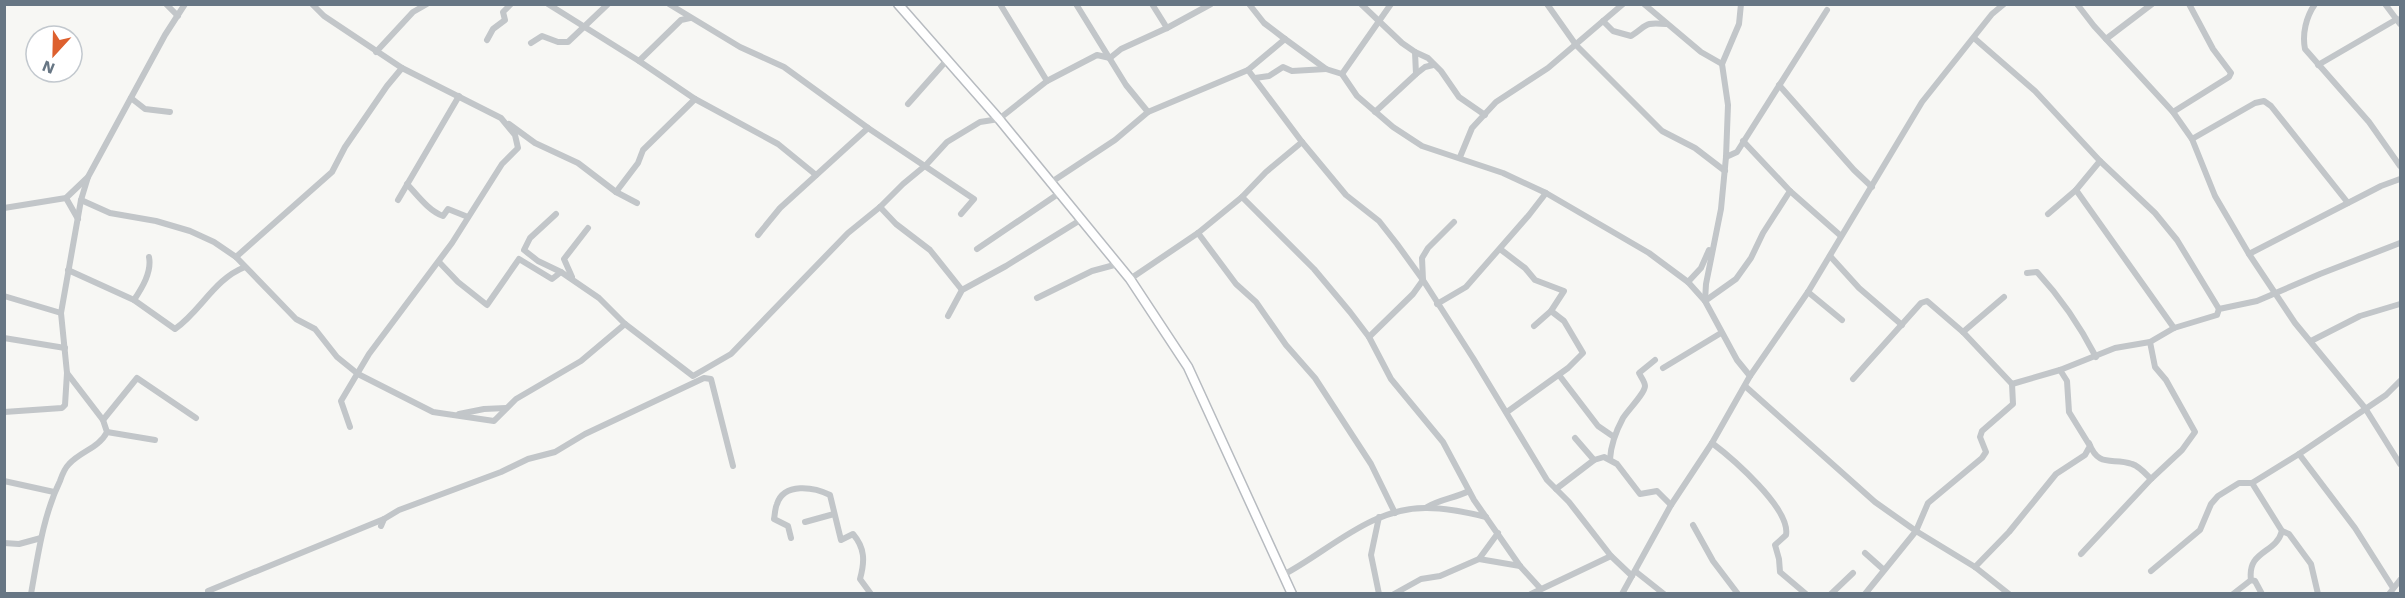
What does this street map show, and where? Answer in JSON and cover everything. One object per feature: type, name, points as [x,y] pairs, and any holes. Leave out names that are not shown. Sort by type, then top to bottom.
[{"type":"street","points":[[166,4],[178,16]]},
{"type":"street","points":[[4,412],[62,408],[65,405],[67,373],[61,313],[81,200],[88,177],[165,35],[185,4]]},
{"type":"street","points":[[312,4],[376,52],[402,68],[501,118],[535,143],[578,163],[616,192],[637,203]]},
{"type":"street","points":[[376,52],[413,12],[427,4]]},
{"type":"street","points":[[487,40],[493,29],[505,20],[503,12],[511,4]]},
{"type":"street","points":[[548,4],[695,99],[778,144],[816,175]]},
{"type":"street","points":[[531,43],[542,36],[558,42],[568,42],[608,4]]},
{"type":"street","points":[[669,4],[740,47],[784,67],[868,128],[974,199],[961,214]]},
{"type":"street","points":[[898,4],[999,119],[1058,194],[1082,219],[1130,279],[1188,367],[1292,594]]},
{"type":"street","points":[[1000,4],[1047,81]]},
{"type":"street","points":[[1077,4],[1126,85],[1148,112]]},
{"type":"street","points":[[1152,4],[1167,28]]},
{"type":"street","points":[[1110,58],[1121,49],[1211,4]]},
{"type":"street","points":[[1249,4],[1264,22],[1285,39],[1326,69],[1342,74],[1358,96],[1375,112],[1422,146],[1460,157],[1546,193],[1649,253],[1688,282],[1705,301],[1721,333],[1750,376]]},
{"type":"street","points":[[1361,4],[1402,43],[1428,58],[1441,71],[1459,97],[1485,115]]},
{"type":"street","points":[[1342,74],[1391,4]]},
{"type":"street","points":[[1547,4],[1576,45],[1662,130],[1695,148],[1725,171]]},
{"type":"street","points":[[1460,157],[1473,128],[1496,102],[1548,68],[1623,4]]},
{"type":"street","points":[[1644,4],[1701,52],[1722,64]]},
{"type":"street","points":[[1705,301],[1713,243],[1721,209],[1725,171],[1728,105],[1722,64],[1739,24],[1741,4]]},
{"type":"street","points":[[1622,594],[1671,505],[1712,443],[1750,376],[1808,292],[1922,102],[1992,14],[2004,4]]},
{"type":"street","points":[[2077,4],[2173,112],[2192,139],[2215,196],[2249,254],[2295,323],[2365,408],[2400,464]]},
{"type":"street","points":[[2106,39],[2152,4]]},
{"type":"street","points":[[2173,112],[2229,77],[2231,72],[2213,49],[2189,4]]},
{"type":"street","points":[[2315,4],[2309,12],[2303,40],[2305,49],[2369,122],[2400,166]]},
{"type":"street","points":[[2318,65],[2399,21],[2385,4]]},
{"type":"street","points":[[1726,157],[1737,152],[1827,10]]},
{"type":"street","points":[[639,61],[681,21],[690,18]]},
{"type":"street","points":[[1603,21],[1613,31],[1631,36],[1642,25],[1667,24]]},
{"type":"street","points":[[1974,38],[2035,91],[2100,161],[2155,213],[2177,240],[2219,309],[2217,315],[2174,328],[2150,342],[2115,348],[2061,370],[2012,384]]},
{"type":"street","points":[[1050,183],[1115,140],[1148,112],[1248,70],[1265,53],[1285,39]]},
{"type":"street","points":[[1415,52],[1416,74]]},
{"type":"street","points":[[556,214],[530,238],[524,250],[538,261],[572,278],[599,298],[625,324],[693,376],[731,354],[848,234],[926,165],[947,142],[980,122],[999,119],[1047,81],[1097,55],[1110,58]]},
{"type":"street","points":[[908,104],[947,60]]},
{"type":"street","points":[[1375,112],[1416,74],[1425,67],[1433,65]]},
{"type":"street","points":[[1254,78],[1269,76],[1283,67],[1292,70],[1326,69]]},
{"type":"street","points":[[236,257],[332,172],[345,147],[402,68]]},
{"type":"street","points":[[1248,70],[1302,142],[1346,195],[1379,221],[1423,280],[1507,412],[1547,480],[1569,502],[1611,556],[1664,594]]},
{"type":"street","points":[[1779,85],[1854,170],[1872,187]]},
{"type":"street","points":[[398,200],[459,96]]},
{"type":"street","points":[[131,98],[145,110],[170,112]]},
{"type":"street","points":[[616,192],[638,163],[643,150],[695,99]]},
{"type":"street","points":[[2192,139],[2264,101],[2278,114],[2348,203]]},
{"type":"street","points":[[350,427],[341,401],[369,354],[439,262],[502,164],[518,148],[515,135],[501,118]]},
{"type":"street","points":[[759,235],[780,208],[868,128]]},
{"type":"street","points":[[1743,141],[1790,191],[1841,236]]},
{"type":"street","points":[[1130,279],[1198,233],[1242,197],[1266,172],[1302,142]]},
{"type":"street","points":[[2048,214],[2076,190],[2100,161]]},
{"type":"street","points":[[4,208],[66,198],[88,177]]},
{"type":"street","points":[[2249,254],[2400,179]]},
{"type":"street","points":[[408,184],[429,209],[441,216],[448,209],[468,217]]},
{"type":"street","points":[[2076,190],[2174,328]]},
{"type":"street","points":[[1705,301],[1736,279],[1751,258],[1763,233],[1790,191]]},
{"type":"street","points":[[1437,304],[1466,287],[1546,193]]},
{"type":"street","points":[[976,249],[1058,194]]},
{"type":"street","points":[[1242,197],[1314,269],[1369,337],[1391,379],[1443,442],[1469,491],[1486,517],[1520,566],[1540,588]]},
{"type":"street","points":[[66,198],[78,219]]},
{"type":"street","points":[[81,200],[110,213],[156,221],[190,231],[214,242],[236,257],[296,319],[315,328],[337,357],[358,374],[434,412],[494,421],[516,399],[581,361],[625,324]]},
{"type":"street","points":[[880,207],[896,224],[930,250],[962,290]]},
{"type":"street","points":[[948,316],[962,290],[1082,219]]},
{"type":"street","points":[[1369,337],[1413,294],[1423,280],[1422,258],[1428,248],[1454,222]]},
{"type":"street","points":[[572,278],[564,259],[588,228]]},
{"type":"street","points":[[1198,233],[1236,284],[1256,302],[1286,345],[1315,378],[1371,464],[1395,513]]},
{"type":"street","points":[[1688,282],[1701,268],[1713,243]]},
{"type":"street","points":[[2219,309],[2257,302],[2400,243]]},
{"type":"street","points":[[1500,249],[1525,268],[1535,280],[1564,291],[1551,310],[1534,326]]},
{"type":"street","points":[[1830,256],[1859,288],[1902,325]]},
{"type":"street","points":[[134,300],[143,288],[150,263],[149,257]]},
{"type":"street","points":[[439,262],[458,282],[487,305],[519,259],[552,279],[561,272]]},
{"type":"street","points":[[1037,298],[1092,271],[1118,264]]},
{"type":"street","points":[[68,270],[134,300],[175,329],[190,319],[212,291],[234,271],[245,267]]},
{"type":"street","points":[[2027,273],[2037,272],[2058,295],[2086,337],[2096,357]]},
{"type":"street","points":[[1808,292],[1842,320]]},
{"type":"street","points":[[4,296],[61,313]]},
{"type":"street","points":[[1963,332],[2004,297]]},
{"type":"street","points":[[1853,379],[1921,303],[1927,301],[1963,332],[2012,384],[2013,404],[1982,431],[1980,437],[1986,452],[1974,466],[1928,503],[1916,531],[1865,594]]},
{"type":"street","points":[[2311,341],[2360,316],[2400,304]]},
{"type":"street","points":[[1507,412],[1559,375],[1583,353],[1564,321],[1551,310]]},
{"type":"street","points":[[1663,368],[1721,333]]},
{"type":"street","points":[[4,338],[65,348]]},
{"type":"street","points":[[2081,554],[2151,479],[2182,450],[2195,432],[2166,380],[2155,367],[2150,342]]},
{"type":"street","points":[[1610,459],[1614,437],[1645,386],[1639,373],[1655,360]]},
{"type":"street","points":[[2061,370],[2067,381],[2068,412],[2088,440],[2093,454],[2104,461],[2120,461],[2135,465],[2151,479]]},
{"type":"street","points":[[31,594],[44,522],[54,492],[68,465],[102,443],[107,432],[103,420],[67,373]]},
{"type":"street","points":[[1559,375],[1598,426],[1614,437]]},
{"type":"street","points":[[103,420],[137,378],[196,418]]},
{"type":"street","points":[[208,591],[383,522],[399,510],[501,472],[528,459],[555,452],[585,434],[704,378],[711,380],[733,466]]},
{"type":"street","points":[[2151,571],[2200,530],[2211,504],[2218,496],[2239,483],[2252,483],[2299,454],[2386,394],[2400,381]]},
{"type":"street","points":[[1744,386],[1875,502],[1916,531],[1975,567],[2009,594]]},
{"type":"street","points":[[457,414],[506,408]]},
{"type":"street","points":[[107,432],[155,440]]},
{"type":"street","points":[[1575,438],[1594,460]]},
{"type":"street","points":[[1975,567],[2009,532],[2056,474],[2085,455],[2090,446],[2088,440]]},
{"type":"street","points":[[1712,443],[1768,495],[1787,527],[1786,535],[1775,545],[1780,572],[1806,594]]},
{"type":"street","points":[[2299,454],[2355,528],[2391,591],[2400,580]]},
{"type":"street","points":[[1556,489],[1601,457],[1617,464],[1640,494],[1658,491],[1671,505]]},
{"type":"street","points":[[4,480],[54,492]]},
{"type":"street","points":[[2252,483],[2283,531],[2295,541],[2311,564],[2318,594]]},
{"type":"street","points":[[791,538],[788,526],[774,519],[777,502],[798,488],[810,488],[830,495],[841,540],[853,534],[861,544],[864,564],[860,579],[871,594]]},
{"type":"street","points":[[1427,508],[1439,500],[1455,498],[1469,491]]},
{"type":"street","points":[[1283,575],[1379,517],[1427,508],[1458,510],[1486,517]]},
{"type":"street","points":[[805,522],[834,514]]},
{"type":"street","points":[[1379,517],[1371,555],[1379,594]]},
{"type":"street","points":[[1693,525],[1713,561],[1737,594]]},
{"type":"street","points":[[2251,580],[2250,567],[2253,561],[2280,540],[2283,531]]},
{"type":"street","points":[[1394,594],[1421,579],[1440,576],[1479,559],[1498,533]]},
{"type":"street","points":[[4,543],[20,544],[41,538]]},
{"type":"street","points":[[1865,552],[1884,570]]},
{"type":"street","points":[[1531,594],[1611,556]]},
{"type":"street","points":[[1479,559],[1520,566]]},
{"type":"street","points":[[1831,594],[1853,573]]},
{"type":"street","points":[[2233,594],[2251,580]]},
{"type":"street","points":[[2251,580],[2255,581],[2262,594]]}]
